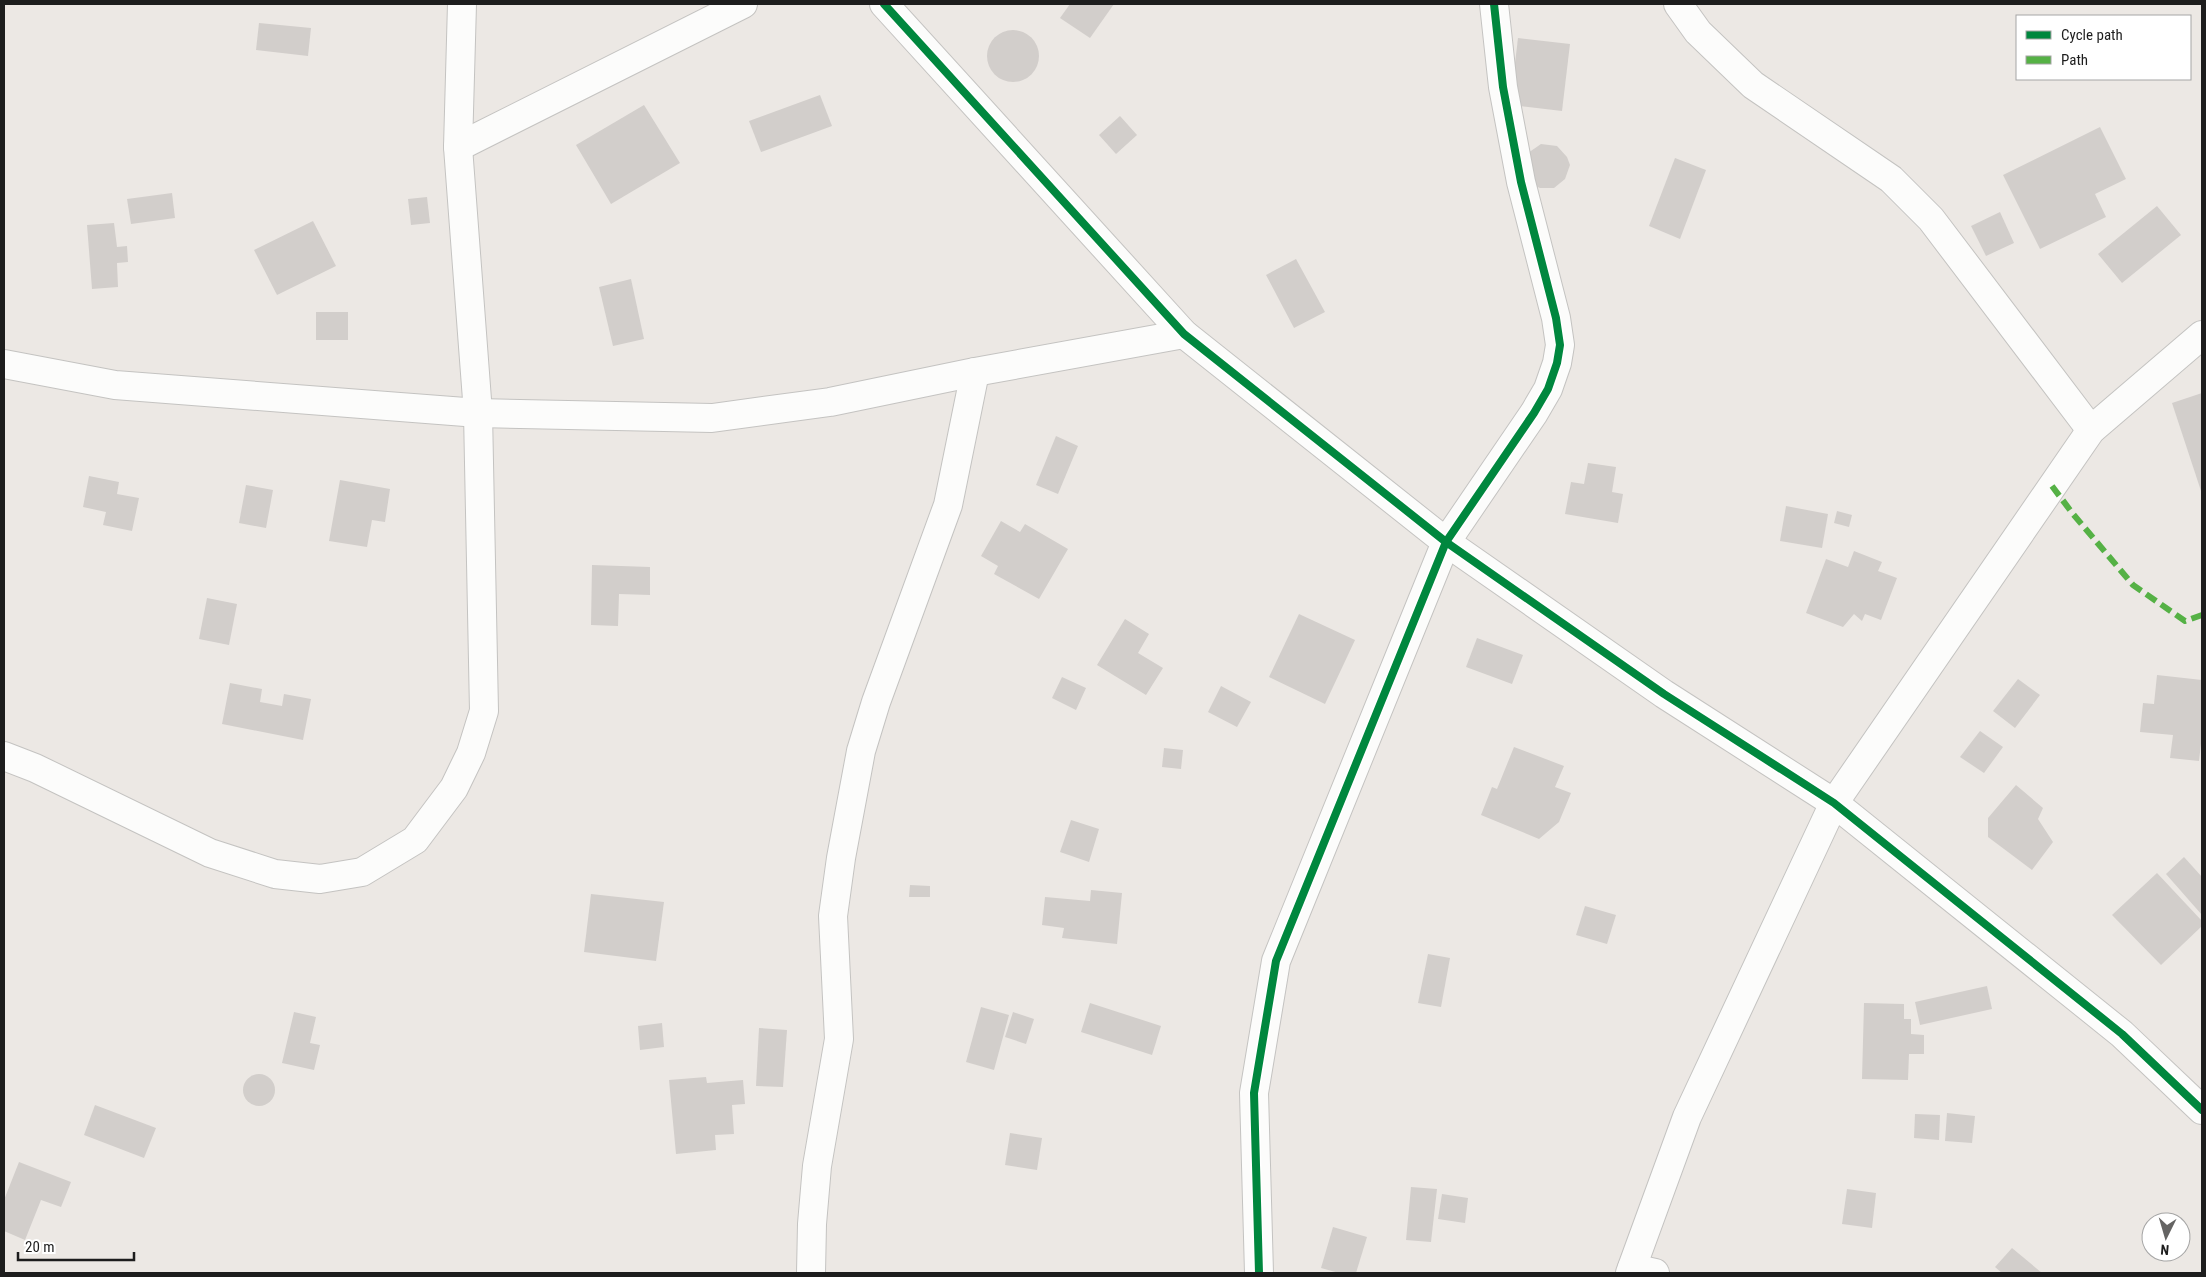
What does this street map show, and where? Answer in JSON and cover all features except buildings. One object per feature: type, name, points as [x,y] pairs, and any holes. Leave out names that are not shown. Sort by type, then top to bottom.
[{"type":"street","points":[[4,756],[35,768],[210,853],[275,874],[320,879],[362,872],[414,840],[454,788],[471,753],[484,711],[478,413],[458,146],[462,4]]},
{"type":"street","points":[[458,146],[743,4]]},
{"type":"street","points":[[884,4],[1184,334],[1446,542],[1664,694],[1834,803],[2122,1034],[2202,1110]]},
{"type":"street","points":[[1259,1273],[1254,1093],[1276,961],[1446,542],[1548,389],[1557,363],[1560,345],[1556,318],[1521,182],[1505,96],[1494,4]]},
{"type":"street","points":[[1678,4],[1698,32],[1753,85],[1891,179],[1931,219],[2091,430]]},
{"type":"street","points":[[4,364],[115,385],[478,413],[712,418],[830,402],[975,372],[1184,334]]},
{"type":"street","points":[[1639,1272],[1687,1117],[1834,803],[2091,430],[2202,335]]},
{"type":"street","points":[[811,1273],[812,1224],[817,1166],[839,1039],[833,916],[843,848],[861,751],[876,702],[948,505],[975,372]]},
{"type":"marked path","points":[[2052,486],[2133,585],[2185,621],[2202,615]]},
{"type":"cycle path","points":[[884,4],[1184,334],[1446,542],[1664,694],[1834,803],[2122,1034],[2202,1110]]},
{"type":"cycle path","points":[[1259,1273],[1254,1093],[1276,961],[1446,542],[1534,413],[1548,389],[1557,363],[1560,345],[1556,318],[1521,182],[1503,87],[1494,4]]}]
